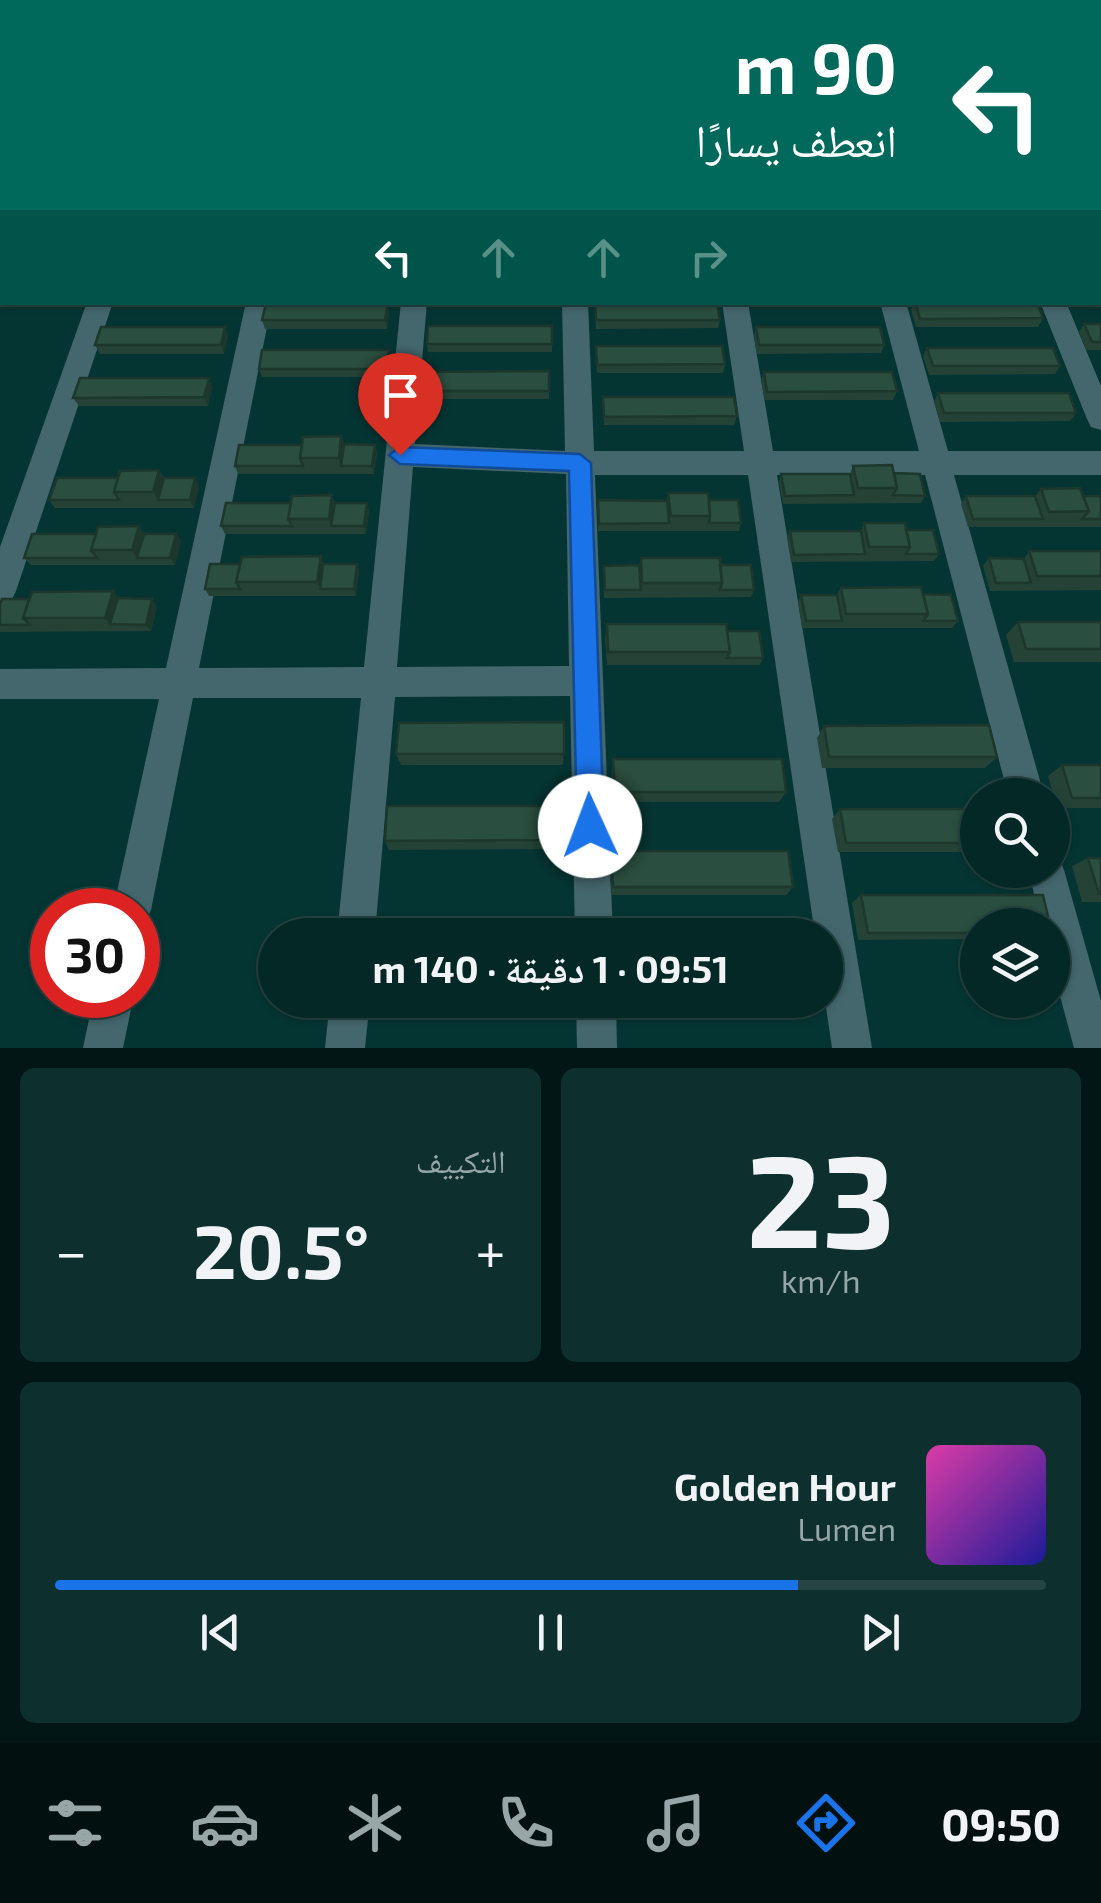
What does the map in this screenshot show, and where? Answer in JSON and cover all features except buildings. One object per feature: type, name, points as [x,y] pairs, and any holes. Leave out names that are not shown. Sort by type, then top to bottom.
[{"type":"street","points":[[0,591],[99,305]]},
{"type":"street","points":[[137,888],[258,305]]},
{"type":"street","points":[[358,918],[414,305]]},
{"type":"street","points":[[575,305],[593,918]]},
{"type":"street","points":[[734,305],[852,1048]]},
{"type":"street","points":[[895,305],[1021,778]]},
{"type":"street","points":[[1054,305],[1101,419]]},
{"type":"street","points":[[400,455],[580,463],[1101,462]]},
{"type":"street","points":[[0,684],[586,681]]},
{"type":"street","points":[[1051,888],[1094,1048]]},
{"type":"street","points":[[104,1048],[110,1018]]},
{"type":"street","points":[[345,1048],[348,1018]]},
{"type":"street","points":[[596,1018],[597,1048]]},
{"type":"route","points":[[400,455],[580,463],[590,826]]}]
